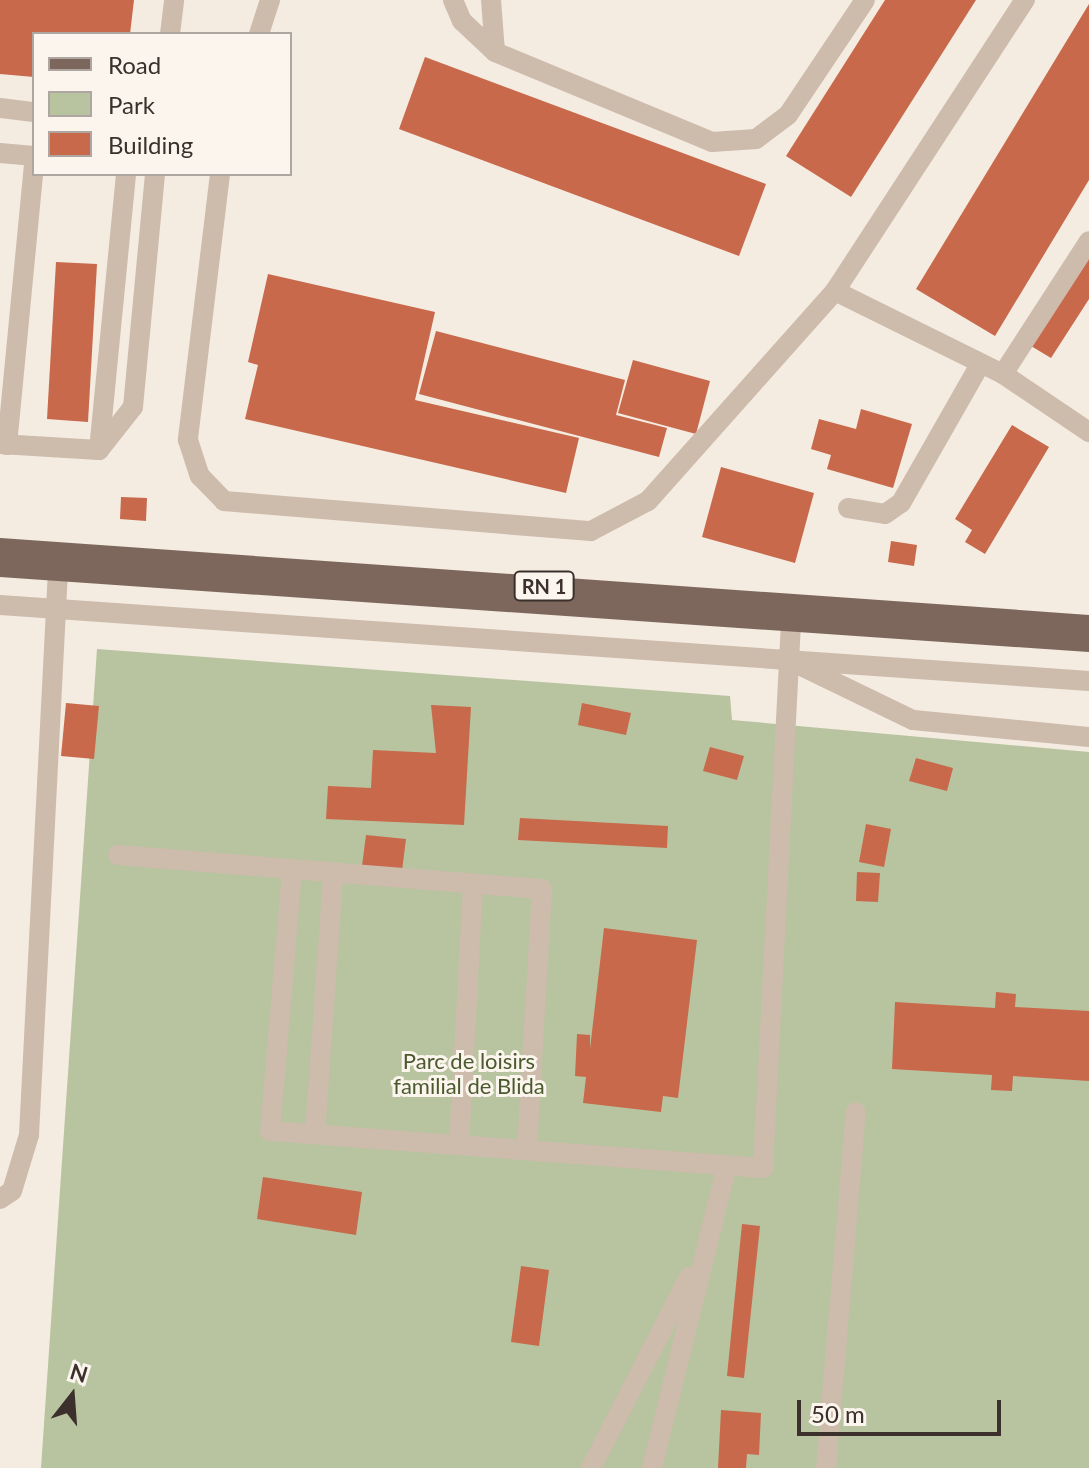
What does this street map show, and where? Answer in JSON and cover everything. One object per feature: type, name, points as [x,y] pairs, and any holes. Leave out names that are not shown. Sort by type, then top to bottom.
[{"type":"main road","name":"RN 1","points":[[0,548],[1089,625]]},
{"type":"main road","name":"RN 1","points":[[0,567],[1089,642]]},
{"type":"lane","points":[[170,32],[174,0]]},
{"type":"lane","points":[[260,32],[270,0]]},
{"type":"lane","points":[[453,0],[462,21],[495,52],[712,142],[756,139],[788,115],[865,0]]},
{"type":"lane","points":[[491,0],[495,52]]},
{"type":"lane","points":[[220,176],[188,440],[200,476],[224,501],[591,531],[648,501],[835,291],[1025,0]]},
{"type":"lane","points":[[0,108],[32,112]]},
{"type":"lane","points":[[0,153],[32,156]]},
{"type":"lane","points":[[33,176],[4,444],[99,450]]},
{"type":"lane","points":[[99,450],[126,176]]},
{"type":"lane","points":[[99,450],[133,407],[155,176]]},
{"type":"lane","points":[[1003,374],[1089,241]]},
{"type":"lane","points":[[835,291],[979,366],[1003,374],[1089,432]]},
{"type":"lane","points":[[848,508],[885,514],[901,503],[979,366]]},
{"type":"lane","points":[[0,1199],[12,1191],[29,1135],[58,571]]},
{"type":"lane","points":[[0,605],[1089,681]]},
{"type":"lane","points":[[292,871],[270,1131],[763,1168],[791,622]]},
{"type":"lane","points":[[789,660],[913,720],[1089,737]]},
{"type":"lane","points":[[118,855],[542,889],[527,1150]]},
{"type":"lane","points":[[315,1134],[333,874]]},
{"type":"lane","points":[[459,1145],[473,884]]},
{"type":"lane","points":[[826,1468],[856,1112]]},
{"type":"lane","points":[[652,1468],[699,1260],[727,1165]]},
{"type":"lane","points":[[591,1468],[699,1260]]},
{"type":"green space","name":"Parc de loisirs familial de Blida","points":[[97,649],[730,696],[732,720],[1089,752],[1089,1468],[41,1468]]},
{"type":"building","points":[[0,0],[134,0],[130,32],[32,32],[32,77],[0,74]]},
{"type":"building","points":[[885,0],[976,0],[851,197],[786,156]]},
{"type":"building","points":[[1089,4],[1089,180],[995,336],[916,289]]},
{"type":"building","points":[[425,57],[766,184],[739,256],[399,129]]},
{"type":"building","points":[[1089,234],[1089,299],[1051,358],[1021,340]]},
{"type":"building","points":[[56,262],[97,264],[88,422],[47,419]]},
{"type":"building","points":[[268,274],[435,312],[415,400],[579,438],[566,493],[245,419],[258,365],[248,362]]},
{"type":"building","points":[[436,331],[625,380],[616,415],[667,428],[659,457],[419,394]]},
{"type":"building","points":[[633,360],[710,381],[696,434],[618,413]]},
{"type":"building","points":[[861,409],[912,424],[893,488],[827,469],[831,455],[811,449],[819,419],[856,429]]},
{"type":"building","points":[[1012,425],[1049,447],[985,554],[965,542],[972,530],[955,519]]},
{"type":"building","points":[[721,467],[814,493],[795,563],[702,537]]},
{"type":"building","points":[[121,497],[147,498],[146,521],[120,519]]},
{"type":"building","points":[[891,541],[917,545],[914,566],[888,562]]},
{"type":"building","points":[[66,703],[99,706],[94,759],[61,756]]},
{"type":"building","points":[[582,703],[631,713],[626,735],[578,725]]},
{"type":"building","points":[[431,705],[471,707],[464,825],[326,819],[328,786],[371,788],[373,750],[436,753]]},
{"type":"building","points":[[710,747],[744,756],[737,780],[703,771]]},
{"type":"building","points":[[916,758],[953,768],[947,791],[909,781]]},
{"type":"building","points":[[520,818],[668,826],[667,848],[518,840]]},
{"type":"building","points":[[866,824],[891,829],[884,867],[859,862]]},
{"type":"building","points":[[366,835],[406,839],[402,871],[362,866]]},
{"type":"building","points":[[857,872],[880,873],[878,902],[856,901]]},
{"type":"building","points":[[604,928],[697,940],[678,1098],[663,1096],[661,1112],[583,1103],[586,1077],[575,1076],[577,1034],[590,1035],[590,1049]]},
{"type":"building","points":[[996,992],[1016,994],[1015,1007],[1089,1011],[1089,1081],[1013,1076],[1012,1091],[991,1090],[992,1075],[892,1069],[895,1002],[995,1008]]},
{"type":"building","points":[[263,1177],[362,1192],[356,1235],[257,1219]]},
{"type":"building","points":[[742,1224],[760,1226],[744,1378],[727,1376]]},
{"type":"building","points":[[521,1266],[549,1270],[539,1346],[511,1342]]},
{"type":"building","points":[[721,1410],[761,1413],[759,1455],[747,1454],[746,1468],[718,1468]]}]
